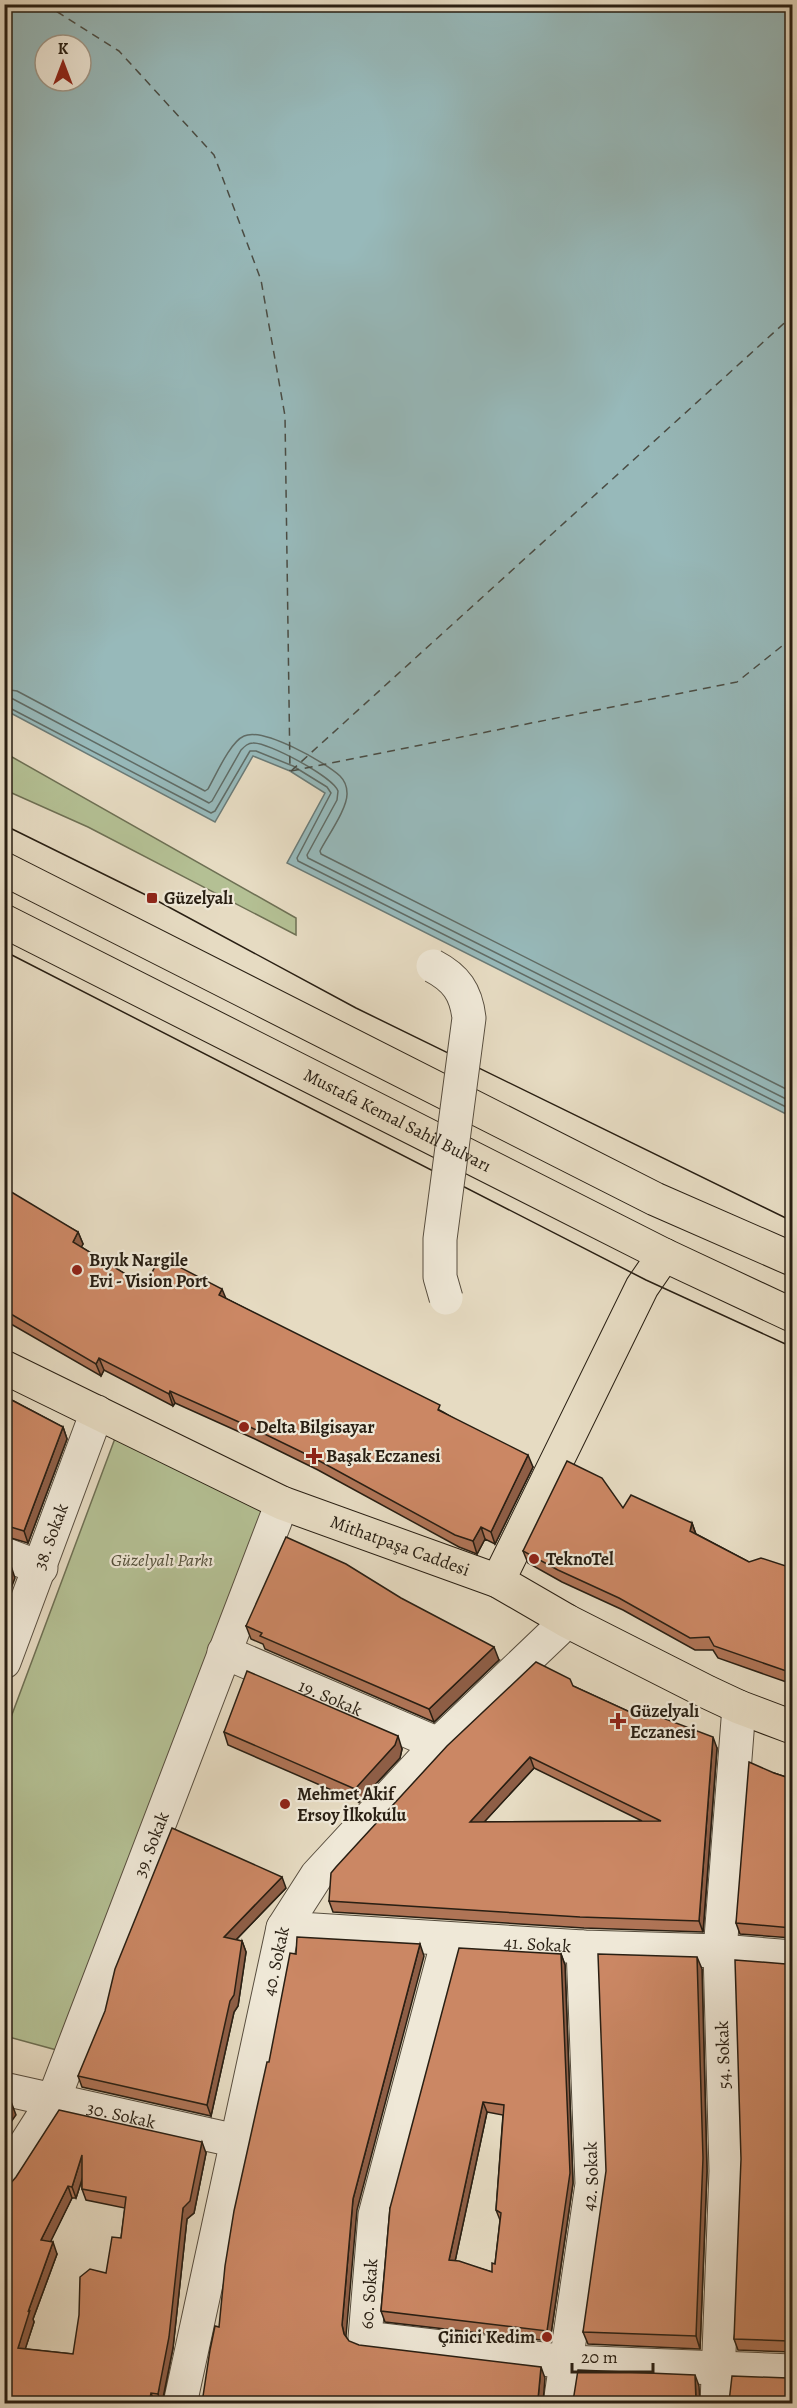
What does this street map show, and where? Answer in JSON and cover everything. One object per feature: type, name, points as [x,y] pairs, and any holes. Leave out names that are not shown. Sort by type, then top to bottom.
[{"type":"main road","points":[[4,869],[656,1199],[792,1260]]},
{"type":"main road","name":"Mustafa Kemal Sahil Bulvarı","points":[[4,921],[664,1255],[792,1315]]},
{"type":"main road","points":[[498,1581],[642,1287],[664,1255]]},
{"type":"main road","name":"Mithatpaşa Caddesi","points":[[4,1367],[282,1503],[498,1581],[567,1621],[739,1707],[792,1727]]},
{"type":"street","points":[[433,966],[448,974],[462,989],[468,1003],[469,1018],[440,1239],[440,1277],[446,1298]]},
{"type":"street","name":"38. Sokak","points":[[4,1662],[41,1568],[97,1412]]},
{"type":"street","name":"39. Sokak","points":[[4,2178],[53,2101],[282,1503]]},
{"type":"street","points":[[4,1554],[41,1568]]},
{"type":"street","name":"40. Sokak","points":[[180,2403],[283,1928],[317,1875],[438,1744],[567,1621]]},
{"type":"street","name":"19. Sokak","points":[[224,1652],[438,1744]]},
{"type":"street","name":"54. Sokak","points":[[717,2403],[726,2171],[720,1952],[739,1707]]},
{"type":"street","name":"41. Sokak","points":[[283,1928],[448,1940],[792,1957]]},
{"type":"street","name":"60. Sokak","points":[[448,1940],[375,2215],[365,2338],[568,2362],[792,2371]]},
{"type":"street","name":"42. Sokak","points":[[560,2403],[568,2362],[592,2184],[583,1947]]},
{"type":"street","name":"30. Sokak","points":[[4,2089],[237,2141]]},
{"type":"green space","points":[[5,753],[296,918],[296,935],[88,827],[5,790]]},
{"type":"green space","name":"Güzelyalı Parkı","points":[[117,1433],[273,1510],[64,2052],[5,2036],[4,1736]]},
{"type":"water","points":[[4,5],[792,5],[792,1117],[287,863],[325,793],[290,771],[253,756],[215,822],[5,710]]},
{"type":"building","points":[[8,1190],[78,1232],[73,1242],[145,1286],[160,1257],[222,1289],[219,1295],[440,1405],[438,1410],[528,1455],[491,1532],[481,1527],[473,1541],[455,1535],[314,1458],[250,1427],[170,1391],[169,1394],[99,1358],[96,1364],[4,1310],[4,1191]]},
{"type":"building","points":[[4,1396],[63,1427],[24,1531],[4,1525]]},
{"type":"building","points":[[567,1461],[602,1478],[623,1508],[631,1495],[692,1523],[690,1531],[749,1562],[761,1558],[792,1568],[792,1673],[714,1646],[709,1637],[690,1638],[619,1598],[523,1551]]},
{"type":"building","points":[[286,1537],[346,1564],[401,1598],[494,1647],[429,1709],[260,1636],[262,1633],[246,1626]]},
{"type":"building","points":[[4,1563],[11,1566],[4,1583]]},
{"type":"building","points":[[536,1662],[570,1679],[573,1686],[645,1719],[655,1715],[713,1737],[699,1921],[580,1917],[329,1901],[331,1873],[447,1746]],"holes":[[[530,1757],[661,1821],[470,1822]]]},
{"type":"building","points":[[247,1671],[398,1736],[395,1745],[355,1789],[224,1732]]},
{"type":"building","points":[[749,1762],[792,1779],[792,1928],[736,1923]]},
{"type":"building","points":[[172,1828],[282,1877],[224,1937],[242,1941],[234,1995],[230,2001],[207,2105],[78,2076],[105,2011],[115,1969]]},
{"type":"building","points":[[297,1937],[420,1944],[353,2199],[342,2325],[344,2334],[349,2341],[359,2345],[541,2367],[538,2399],[541,2403],[202,2403],[215,2326],[219,2327],[225,2266],[234,2211],[267,2062],[269,2062],[290,1953],[296,1954]]},
{"type":"building","points":[[459,1948],[561,1954],[570,2173],[547,2331],[381,2311],[390,2208]],"holes":[[[483,2102],[504,2105],[496,2210],[501,2213],[492,2272],[449,2260]]]},
{"type":"building","points":[[598,1954],[697,1957],[703,2158],[696,2336],[583,2332],[606,2171]]},
{"type":"building","points":[[735,1960],[792,1963],[792,2342],[734,2339],[741,2159]]},
{"type":"building","points":[[4,2097],[10,2099],[4,2107]]},
{"type":"building","points":[[59,2110],[202,2142],[190,2201],[183,2208],[169,2337],[158,2394],[151,2393],[149,2403],[4,2403],[4,2191],[16,2177]],"holes":[[[82,2155],[82,2189],[126,2197],[121,2238],[112,2237],[106,2273],[90,2269],[80,2277],[79,2315],[73,2354],[18,2348],[53,2242],[41,2240],[68,2186],[72,2187]]]},
{"type":"building","points":[[578,2370],[695,2375],[696,2401],[699,2403],[571,2403]]},
{"type":"building","points":[[732,2376],[792,2377],[792,2403],[728,2403]]},
{"type":"ferry route","points":[[45,4],[119,51],[214,155],[261,280],[285,416],[290,771]]},
{"type":"ferry route","points":[[291,771],[792,316]]},
{"type":"ferry route","points":[[291,771],[737,682],[792,638]]},
{"type":"tram line","points":[[4,825],[152,898],[356,1008],[792,1221]]},
{"type":"tram line","points":[[4,951],[646,1280],[792,1347]]},
{"type":"place","name":"Güzelyalı","points":[[152,898]]},
{"type":"place","name":"Bıyık Nargile Evi - Vision Port","points":[[77,1270]]},
{"type":"place","name":"Delta Bilgisayar","points":[[244,1427]]},
{"type":"place","name":"Başak Eczanesi","points":[[314,1456]]},
{"type":"place","name":"TeknoTel","points":[[534,1559]]},
{"type":"place","name":"Güzelyalı Eczanesi","points":[[618,1721]]},
{"type":"place","name":"Mehmet Akif Ersoy İlkokulu","points":[[285,1804]]},
{"type":"place","name":"Çinici Kedim","points":[[547,2337]]}]
